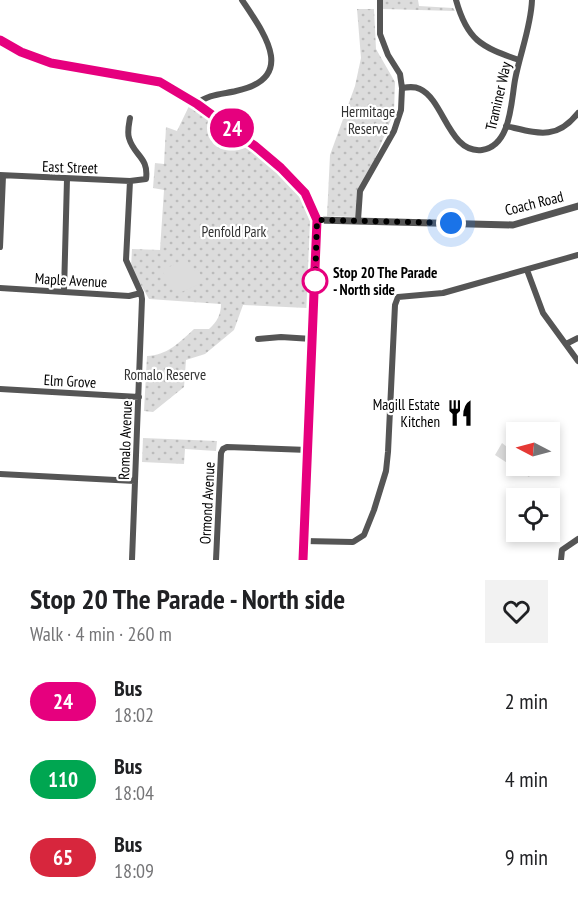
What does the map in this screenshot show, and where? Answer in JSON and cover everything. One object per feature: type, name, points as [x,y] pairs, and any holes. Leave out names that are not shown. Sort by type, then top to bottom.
[{"type":"main road","points":[[303,560],[317,220]]},
{"type":"street","points":[[197,104],[208,97],[251,88],[265,78],[273,65],[267,40],[242,0]]},
{"type":"street","points":[[358,220],[360,191],[394,131],[401,110],[400,74],[382,43],[380,34],[380,0]]},
{"type":"street","points":[[456,0],[465,25],[474,38],[484,47],[519,60]]},
{"type":"street","name":"Traminer Way","points":[[402,88],[421,89],[467,148],[480,150],[491,147],[500,140],[506,126],[519,60],[532,15],[532,0]]},
{"type":"street","points":[[0,40],[21,52],[51,63],[160,82],[197,104],[281,168],[305,193],[317,220]]},
{"type":"street","points":[[506,126],[541,134],[556,132],[570,124],[578,113]]},
{"type":"street","name":"East Street","points":[[2,176],[146,180],[147,171],[144,160],[129,139],[130,118]]},
{"type":"street","points":[[0,247],[2,176]]},
{"type":"street","points":[[64,292],[67,179]]},
{"type":"street","name":"Romalo Avenue","points":[[130,181],[126,260],[141,292],[132,560]]},
{"type":"street","name":"Coach Road","points":[[317,220],[513,225],[578,206]]},
{"type":"street","points":[[304,541],[353,542],[364,535],[374,510],[386,471],[388,452],[396,299],[403,295],[443,293],[578,255]]},
{"type":"street","points":[[527,270],[543,313],[578,361]]},
{"type":"street","name":"Maple Avenue","points":[[0,288],[129,296],[141,292]]},
{"type":"street","points":[[258,339],[281,337],[312,339]]},
{"type":"street","points":[[566,344],[578,338]]},
{"type":"street","name":"Elm Grove","points":[[0,389],[139,398]]},
{"type":"street","name":"Ormond Avenue","points":[[216,560],[223,448],[308,450]]},
{"type":"street","points":[[0,474],[135,481]]},
{"type":"street","points":[[561,560],[562,550],[578,539]]},
{"type":"green space","points":[[381,0],[418,0],[419,6],[453,8],[455,11],[383,9]]},
{"type":"green space","name":"Hermitage Reserve","points":[[357,9],[374,9],[376,49],[395,82],[394,112],[372,166],[357,192],[355,217],[327,216],[330,155],[355,86],[361,58]]},
{"type":"green space","name":"Penfold Park","points":[[190,104],[269,163],[288,180],[303,199],[313,225],[307,308],[243,305],[234,330],[205,354],[186,360],[184,387],[153,412],[144,411],[147,356],[167,351],[194,329],[209,329],[218,318],[221,308],[221,304],[149,299],[131,268],[132,249],[160,250],[164,190],[153,188],[155,163],[164,164],[166,127],[177,131]]},
{"type":"green space","points":[[187,259],[192,271],[198,269],[204,282],[177,294],[172,282],[168,284],[162,270]]},
{"type":"green space","points":[[143,438],[217,441],[216,451],[185,449],[184,464],[142,462]]},
{"type":"green space","points":[[502,443],[506,446],[506,462],[495,455]]},
{"type":"bus line","name":"24","points":[[0,40],[21,52],[51,63],[160,82],[197,104],[255,146],[281,168],[310,200],[317,220],[303,560]]},
{"type":"place","name":"Stop 20 The Parade - North side","points":[[315,281]]},
{"type":"place","name":"Magill Estate Kitchen","points":[[460,413]]},
{"type":"route","points":[[315,281],[315,286],[317,220],[451,223]]},
{"type":"park label","name":"Romalo Reserve","points":[[165,374]]}]
